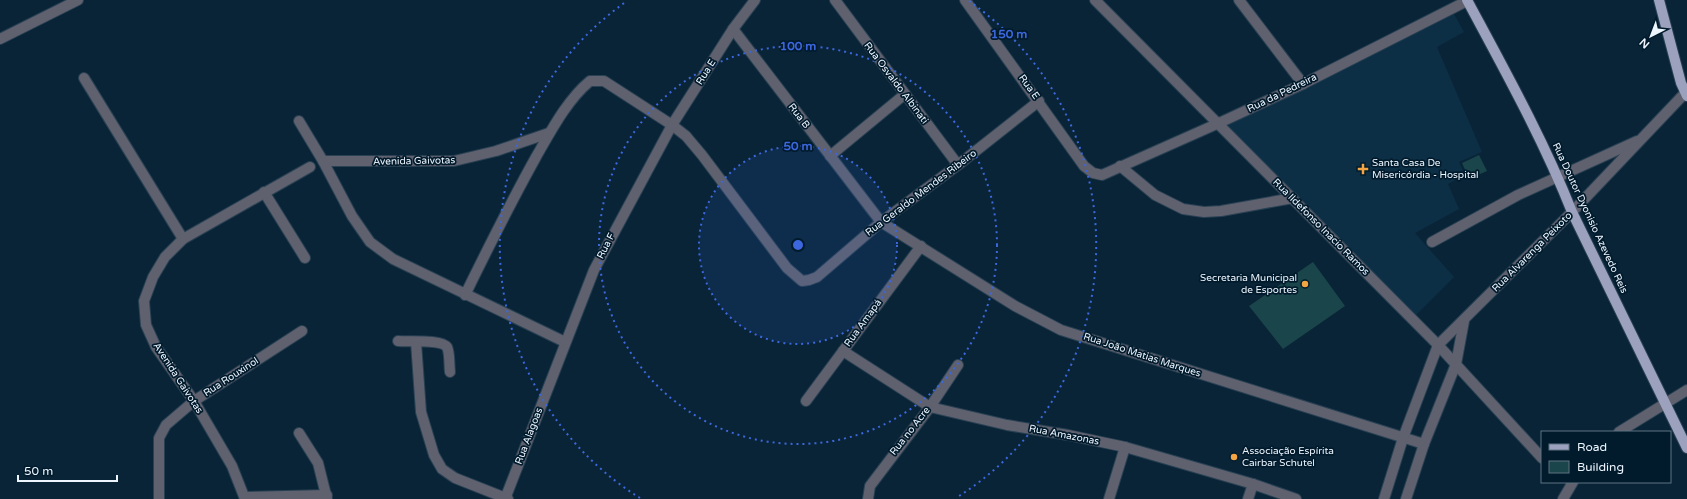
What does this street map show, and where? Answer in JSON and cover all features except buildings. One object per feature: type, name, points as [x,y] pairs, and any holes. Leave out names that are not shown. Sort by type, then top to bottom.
[{"type":"main road","points":[[1659,0],[1686,94]]},
{"type":"main road","name":"Rua Doutor Dyonisio Azevedo Reis","points":[[1467,1],[1485,32],[1558,176],[1572,212],[1687,448]]},
{"type":"street","points":[[0,39],[78,0]]},
{"type":"street","name":"Rua E","points":[[672,125],[732,29],[755,0]]},
{"type":"street","name":"Rua Osvaldo Albinati","points":[[835,0],[958,165]]},
{"type":"street","name":"Rua E","points":[[965,0],[1039,101],[1084,166],[1093,173]]},
{"type":"street","name":"Rua Ildefonso Inacio Ramos","points":[[1094,0],[1219,123],[1438,345],[1541,457]]},
{"type":"street","points":[[1239,0],[1303,84]]},
{"type":"street","name":"Rua da Pedreira","points":[[1093,173],[1102,175],[1219,123],[1303,84],[1467,1]]},
{"type":"street","name":"Rua B","points":[[732,29],[881,222]]},
{"type":"street","points":[[84,78],[183,239]]},
{"type":"street","points":[[465,295],[506,213],[549,134],[579,90],[590,81],[604,81],[672,125]]},
{"type":"street","points":[[830,156],[905,94]]},
{"type":"street","name":"Rua Alvarenga Peixoto","points":[[1438,345],[1464,321],[1572,212],[1640,139],[1686,94]]},
{"type":"street","name":"Rua Geraldo Mendes Ribeiro","points":[[672,125],[686,136],[702,155],[787,268],[802,281],[816,277],[881,222],[958,165],[1039,101]]},
{"type":"street","points":[[299,121],[323,161],[352,216],[370,242],[393,259],[564,342]]},
{"type":"street","name":"Rua F","points":[[553,372],[594,270],[672,125]]},
{"type":"street","name":"Avenida Gaivotas","points":[[323,161],[454,162],[496,151],[549,134]]},
{"type":"street","name":"Rua Alvarenga Peixoto","points":[[1432,242],[1518,195],[1640,139]]},
{"type":"street","points":[[1120,166],[1156,195],[1183,209],[1204,212],[1221,211],[1293,198]]},
{"type":"street","name":"Avenida Gaivotas","points":[[245,498],[232,466],[194,401],[156,347],[146,325],[144,301],[153,277],[165,257],[183,239],[310,167]]},
{"type":"street","points":[[264,192],[305,258]]},
{"type":"street","name":"Rua João Matias Marques","points":[[881,222],[1015,306],[1062,330],[1424,444]]},
{"type":"street","name":"Rua Amapá","points":[[806,401],[921,246]]},
{"type":"street","points":[[1406,499],[1424,444],[1456,364],[1464,321]]},
{"type":"street","name":"Rua Rouxinol","points":[[159,499],[159,438],[166,424],[194,401],[302,330]]},
{"type":"street","points":[[398,341],[436,341],[443,343],[448,348],[450,372]]},
{"type":"street","points":[[416,342],[421,412],[434,455],[442,469],[454,478],[506,499]]},
{"type":"street","points":[[1384,499],[1403,438],[1438,345]]},
{"type":"street","name":"Rua Amazonas","points":[[843,351],[930,407],[1000,424],[1068,435],[1125,447],[1253,484],[1296,499]]},
{"type":"street","name":"Rua no Acre","points":[[868,499],[870,486],[930,407],[958,365]]},
{"type":"street","name":"Rua Alagoas","points":[[506,499],[553,372]]},
{"type":"street","points":[[1621,431],[1687,390]]},
{"type":"street","points":[[245,498],[327,497],[318,463],[299,433]]},
{"type":"street","points":[[1108,499],[1125,447]]},
{"type":"street","points":[[1248,499],[1253,484]]},
{"type":"street","points":[[1562,499],[1569,484]]},
{"type":"shaded area","name":"Santa Casa De Misericórdia - Hospital","points":[[1454,14],[1464,32],[1437,47],[1482,152],[1459,162],[1465,175],[1448,184],[1459,209],[1415,233],[1454,277],[1416,315],[1221,126]]},
{"type":"place","name":"Santa Casa De Misericórdia - Hospital","points":[[1363,169]]},
{"type":"place","name":"Secretaria Municipal de Esportes","points":[[1305,284]]},
{"type":"place","name":"Associação Espírita Cairbar Schutel","points":[[1234,457]]}]
